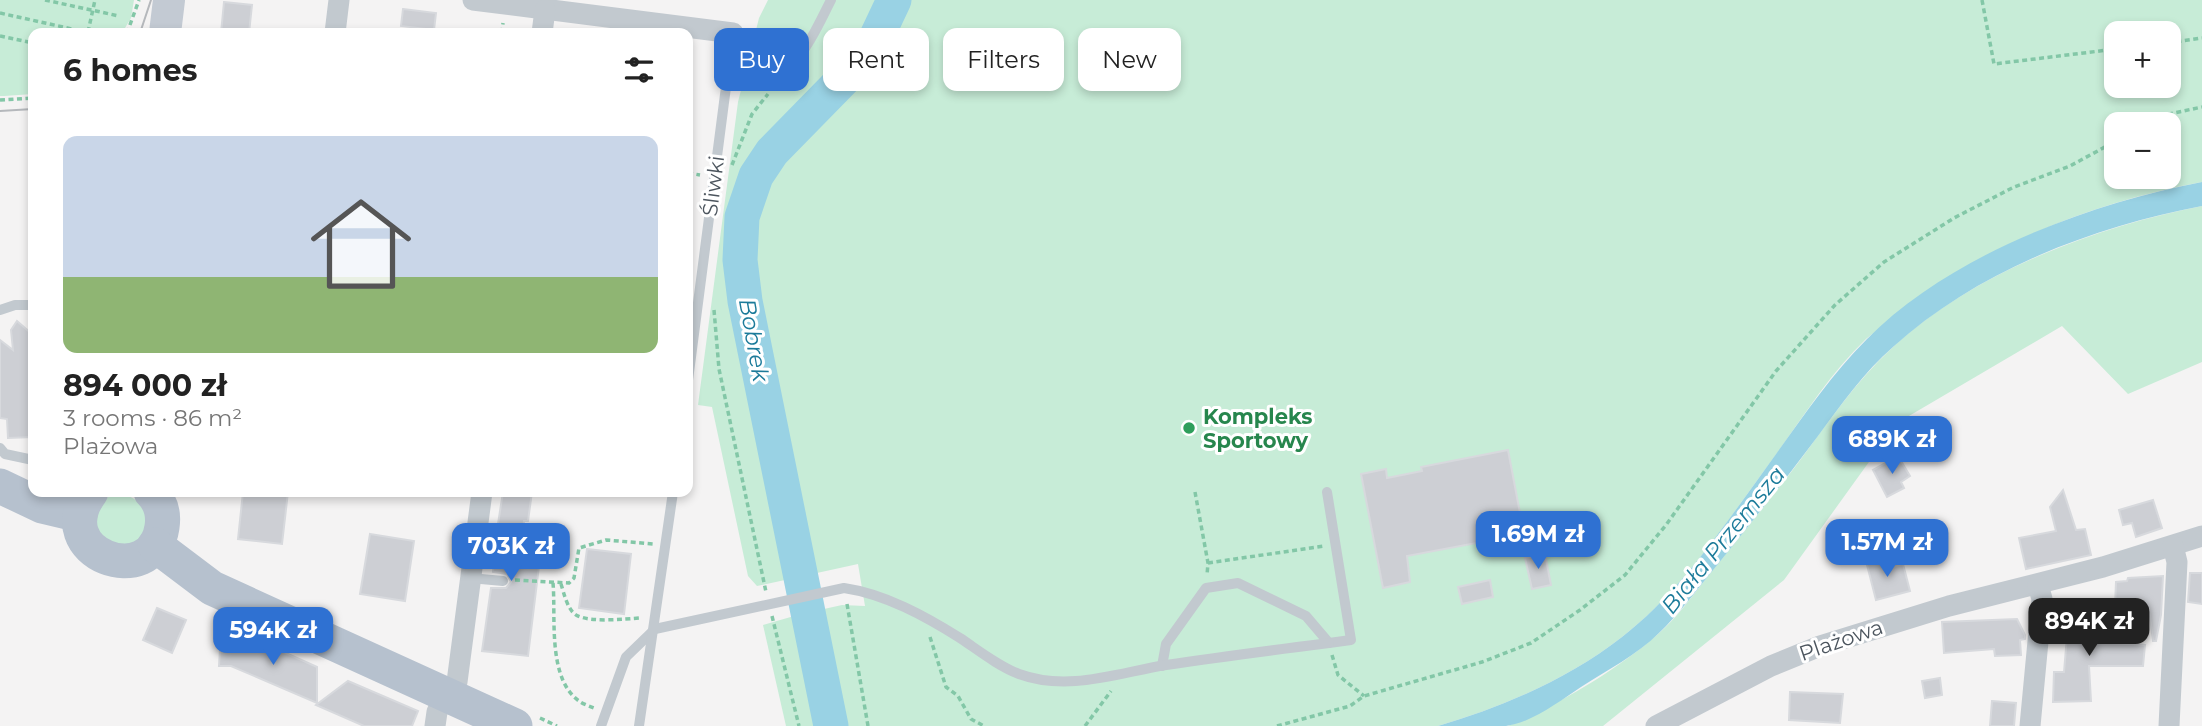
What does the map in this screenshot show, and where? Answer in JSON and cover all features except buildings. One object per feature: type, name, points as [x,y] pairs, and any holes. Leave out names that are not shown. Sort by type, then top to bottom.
[{"type":"main road","points":[[166,28],[169,0]]},
{"type":"main road","points":[[0,486],[42,506],[86,503],[80,529],[85,542],[94,552],[106,559],[120,562],[133,561],[146,554],[162,533],[161,506],[155,497]]},
{"type":"main road","points":[[155,545],[212,588],[444,706],[515,726]]},
{"type":"street","points":[[336,28],[340,0]]},
{"type":"street","points":[[473,0],[692,28]]},
{"type":"street","points":[[543,28],[545,10]]},
{"type":"street","points":[[693,28],[714,31]]},
{"type":"street","points":[[444,706],[457,682],[481,497]]},
{"type":"street","name":"Plażowa","points":[[1666,724],[1772,666],[1820,646],[1949,606],[2038,585],[2202,536]]},
{"type":"street","points":[[2169,726],[2177,562],[2173,546]]},
{"type":"street","points":[[2030,726],[2042,599],[2038,585]]},
{"type":"lane","points":[[809,42],[831,0]]},
{"type":"lane","name":"Śliwki","points":[[693,314],[726,91]]},
{"type":"lane","points":[[0,310],[28,305]]},
{"type":"lane","points":[[0,449],[5,454],[28,459]]},
{"type":"lane","points":[[601,726],[626,657],[655,629],[844,588],[867,592],[930,621],[1016,673],[1058,682],[1087,681],[1162,666],[1351,640],[1327,492]]},
{"type":"lane","points":[[639,726],[672,497]]},
{"type":"lane","points":[[470,578],[503,581]]},
{"type":"lane","points":[[1162,666],[1166,644],[1206,588],[1238,583],[1306,615],[1329,643]]},
{"type":"path","points":[[45,0],[119,16]]},
{"type":"path","points":[[90,28],[95,0]]},
{"type":"path","points":[[129,28],[139,0]]},
{"type":"path","points":[[1982,0],[1994,64],[2104,50]]},
{"type":"path","points":[[0,13],[67,28]]},
{"type":"path","points":[[0,37],[28,42]]},
{"type":"path","points":[[2181,41],[2202,38]]},
{"type":"path","points":[[731,169],[752,114],[771,91]]},
{"type":"path","points":[[0,100],[28,98]]},
{"type":"path","points":[[2179,112],[2202,107]]},
{"type":"path","points":[[1277,726],[1350,706],[1364,696],[1482,662],[1531,643],[1580,610],[1625,575],[1665,525],[1776,371],[1835,304],[1884,262],[1954,218],[2014,187],[2070,166],[2104,148]]},
{"type":"path","points":[[714,305],[719,369],[769,604],[799,726]]},
{"type":"path","points":[[1195,492],[1208,563],[1206,588]]},
{"type":"path","points":[[503,581],[512,579],[569,583],[574,578],[579,548],[606,540],[666,546]]},
{"type":"path","points":[[1208,563],[1335,544]]},
{"type":"path","points":[[553,583],[556,657],[563,679],[578,701],[606,714]]},
{"type":"path","points":[[561,584],[575,614],[613,620],[656,617]]},
{"type":"path","points":[[844,588],[868,726]]},
{"type":"path","points":[[930,621],[928,630],[946,687],[958,696],[971,719],[984,726]]},
{"type":"path","points":[[1329,643],[1338,675],[1364,696]]},
{"type":"path","points":[[1085,726],[1118,682],[1117,675]]},
{"type":"green space","points":[[0,0],[134,0],[131,18],[125,28],[28,28],[28,94],[0,96]]},
{"type":"green space","points":[[768,0],[2202,0],[2202,182],[2181,187],[2181,112],[2104,112],[2104,189],[2170,189],[2084,213],[2012,244],[1943,284],[1876,331],[1828,382],[1721,530],[1665,598],[1601,652],[1557,679],[1511,701],[1438,726],[839,726],[815,611],[842,605],[865,606],[858,564],[757,586],[748,576],[712,407],[698,405],[741,91],[809,91],[809,28],[756,28]]},
{"type":"green space","points":[[2202,206],[2202,362],[2128,394],[2062,326],[1897,423],[1784,580],[1603,726],[1508,726],[1586,686],[1624,661],[1664,628],[1765,505],[1854,389],[1892,348],[1924,321],[1997,276],[2078,240],[2161,215]]},
{"type":"green space","points":[[108,497],[131,497],[145,512],[147,529],[136,543],[119,548],[97,533],[97,508]]},
{"type":"green space","points":[[801,614],[824,726],[786,726],[763,625]]},
{"type":"water","name":"Biała Przemsza","points":[[2202,182],[2202,206],[2119,226],[2038,256],[1961,296],[1893,347],[1853,389],[1767,503],[1680,610],[1632,655],[1555,705],[1525,721],[1506,726],[1438,726],[1511,701],[1557,679],[1601,652],[1643,619],[1700,558],[1839,369],[1901,309],[1938,282],[1979,258],[2068,219],[2158,192],[2181,189],[2181,187]]},
{"type":"water","points":[[815,611],[839,726],[824,726],[801,614]]},
{"type":"waterway","name":"Bobrek","points":[[831,726],[745,301],[740,260],[742,217],[756,176],[772,152],[869,53],[894,0]]},
{"type":"tram line","points":[[142,28],[151,0]]},
{"type":"tram line","points":[[0,111],[28,109]]},
{"type":"place","name":"Kompleks Sportowy","points":[[1189,428]]}]
